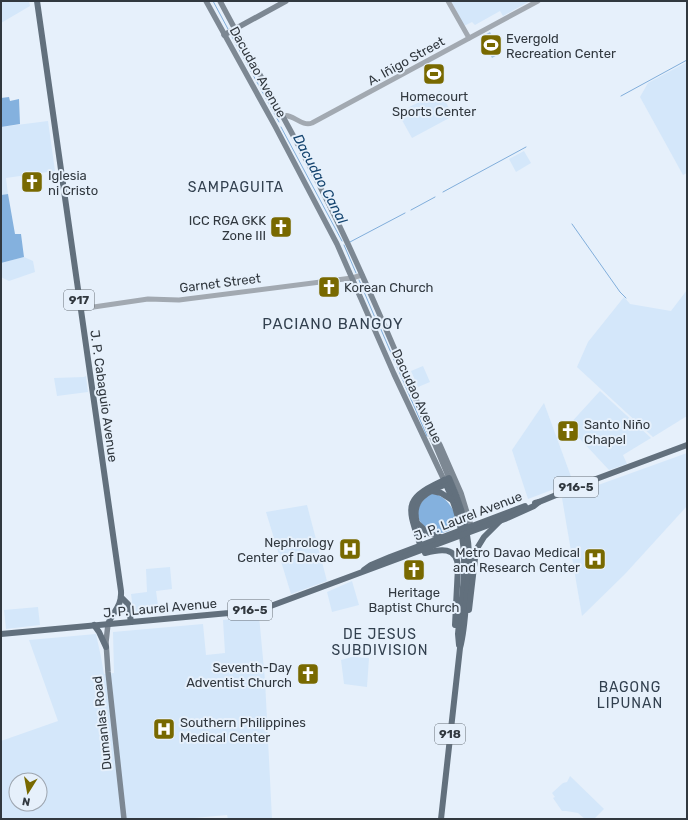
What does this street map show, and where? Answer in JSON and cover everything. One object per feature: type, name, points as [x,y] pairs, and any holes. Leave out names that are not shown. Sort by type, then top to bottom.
[{"type":"main road","name":"J. P. Cabaguio Avenue","points":[[37,1],[121,597]]},
{"type":"main road","name":"Dacudao Avenue","points":[[206,1],[313,197],[338,246],[424,439],[448,481]]},
{"type":"main road","name":"Dacudao Avenue","points":[[220,1],[283,116],[347,241],[428,426],[448,481]]},
{"type":"main road","points":[[224,35],[286,1]]},
{"type":"main road","points":[[374,327],[383,323]]},
{"type":"main road","name":"Dacudao Avenue","points":[[428,426],[436,435],[463,498],[471,526]]},
{"type":"main road","name":"J. P. Laurel Avenue","points":[[1,634],[253,610],[284,603],[362,571],[372,569],[400,558],[443,537],[471,526],[687,446]]},
{"type":"main road","points":[[423,547],[415,514],[417,504],[421,498],[448,481]]},
{"type":"main road","points":[[423,547],[417,535],[411,515],[413,502],[415,497],[421,492],[448,481]]},
{"type":"main road","name":"918","points":[[441,819],[460,648],[468,539],[464,520],[455,502],[448,481]]},
{"type":"main road","points":[[430,492],[441,493],[455,502]]},
{"type":"main road","name":"J. P. Laurel Avenue","points":[[362,571],[371,565],[409,550],[423,547],[501,520],[534,506],[539,502]]},
{"type":"main road","points":[[400,558],[442,550],[450,551],[455,556],[458,567],[455,625],[461,634],[468,626],[477,548],[484,537],[501,520]]},
{"type":"main road","points":[[417,523],[428,533],[443,537]]},
{"type":"main road","points":[[409,550],[415,543],[417,535]]},
{"type":"main road","points":[[108,624],[118,608],[121,597],[128,604],[131,622]]},
{"type":"main road","name":"Dumanlas Road","points":[[108,624],[106,647],[124,819]]},
{"type":"main road","points":[[94,625],[106,647]]},
{"type":"street","points":[[448,1],[469,38]]},
{"type":"street","name":"A. Iñigo Street","points":[[283,116],[288,116],[304,124],[308,124],[336,112],[538,1]]},
{"type":"street","name":"Garnet Street","points":[[80,309],[148,299],[179,300],[352,278],[362,274]]},
{"type":"shaded area","points":[[1,1],[29,1],[30,6],[1,23]]},
{"type":"shaded area","points":[[451,1],[530,1],[503,16],[500,11],[475,25],[472,22],[464,26]]},
{"type":"shaded area","name":"Evergold Recreation Center","points":[[490,32],[501,53],[492,58],[481,37]]},
{"type":"shaded area","points":[[687,62],[687,173],[683,175],[640,97],[648,83]]},
{"type":"shaded area","name":"Homecourt Sports Center","points":[[435,64],[443,79],[433,85],[425,69]]},
{"type":"shaded area","points":[[440,91],[453,116],[412,138],[398,113]]},
{"type":"shaded area","points":[[9,97],[10,101],[19,99],[20,124],[1,127],[1,98]]},
{"type":"shaded area","points":[[48,121],[55,171],[6,178],[8,194],[1,195],[1,127]]},
{"type":"shaded area","points":[[524,151],[531,163],[516,172],[509,159]]},
{"type":"shaded area","points":[[8,194],[15,234],[21,234],[24,257],[1,263],[1,195]]},
{"type":"shaded area","points":[[24,257],[33,261],[35,272],[9,281],[1,277],[1,263]]},
{"type":"shaded area","points":[[687,290],[687,416],[653,437],[577,367],[588,342],[624,297],[630,304],[671,311]]},
{"type":"shaded area","points":[[423,366],[430,382],[418,387],[411,371]]},
{"type":"shaded area","points":[[86,376],[88,392],[57,396],[54,378]]},
{"type":"shaded area","points":[[600,391],[651,438],[623,455],[627,464],[609,470],[568,426]]},
{"type":"shaded area","points":[[544,403],[573,482],[528,499],[512,450]]},
{"type":"shaded area","points":[[687,453],[687,506],[625,574],[582,616],[562,498]]},
{"type":"shaded area","points":[[431,494],[446,500],[453,510],[456,520],[455,525],[450,530],[440,533],[429,531],[420,521],[418,516],[419,508],[424,500]]},
{"type":"shaded area","points":[[307,505],[327,581],[291,594],[266,512]]},
{"type":"shaded area","points":[[170,567],[172,589],[156,591],[159,613],[134,616],[131,594],[147,592],[146,569]]},
{"type":"shaded area","points":[[352,581],[359,605],[332,612],[327,592]]},
{"type":"shaded area","points":[[38,607],[40,625],[6,629],[4,610]]},
{"type":"shaded area","name":"Southern Philippines Medical Center","points":[[259,616],[265,680],[272,819],[228,819],[227,815],[183,819],[1,819],[1,741],[58,721],[29,640],[96,634],[104,674],[114,673],[113,632],[203,624],[206,655],[225,653],[223,620]]},
{"type":"shaded area","points":[[352,657],[369,658],[367,687],[344,684],[341,660]]},
{"type":"shaded area","points":[[570,776],[604,809],[594,819],[585,819],[578,813],[562,811],[553,798],[555,797],[552,793],[563,783],[567,782]]},
{"type":"waterway","name":"Dacudao Canal","points":[[213,1],[228,29]]},
{"type":"waterway","name":"Dacudao Canal","points":[[231,35],[279,122]]},
{"type":"waterway","points":[[621,96],[687,60]]},
{"type":"waterway","name":"Dacudao Canal","points":[[281,127],[342,241]]},
{"type":"waterway","points":[[443,192],[526,147]]},
{"type":"waterway","points":[[411,210],[435,197]]},
{"type":"waterway","points":[[350,242],[405,213]]},
{"type":"waterway","points":[[572,224],[620,292],[626,298]]},
{"type":"waterway","name":"Dacudao Canal","points":[[344,245],[356,273]]},
{"type":"waterway","name":"Dacudao Canal","points":[[359,280],[376,320]]},
{"type":"waterway","name":"Dacudao Canal","points":[[379,325],[427,436]]},
{"type":"place","name":"Evergold Recreation Center","points":[[491,45]]},
{"type":"place","name":"Homecourt Sports Center","points":[[434,74]]},
{"type":"place","name":"Iglesia ni Cristo","points":[[32,182]]},
{"type":"place","name":"ICC RGA GKK Zone III","points":[[281,227]]},
{"type":"place","name":"Korean Church","points":[[329,287]]},
{"type":"place","name":"Santo Niño Chapel","points":[[568,431]]},
{"type":"place","name":"Nephrology Center of Davao","points":[[350,549]]},
{"type":"place","name":"Metro Davao Medical and Research Center","points":[[595,559]]},
{"type":"place","name":"Heritage Baptist Church","points":[[414,570]]},
{"type":"place","name":"Seventh-Day Adventist Church","points":[[308,674]]},
{"type":"place","name":"Southern Philippines Medical Center","points":[[164,729]]},
{"type":"district","name":"SAMPAGUITA","points":[[236,187]]},
{"type":"district","name":"PACIANO BANGOY","points":[[333,324]]},
{"type":"district","name":"DE JESUS SUBDIVISION","points":[[380,642]]},
{"type":"district","name":"BAGONG LIPUNAN","points":[[630,696]]}]
